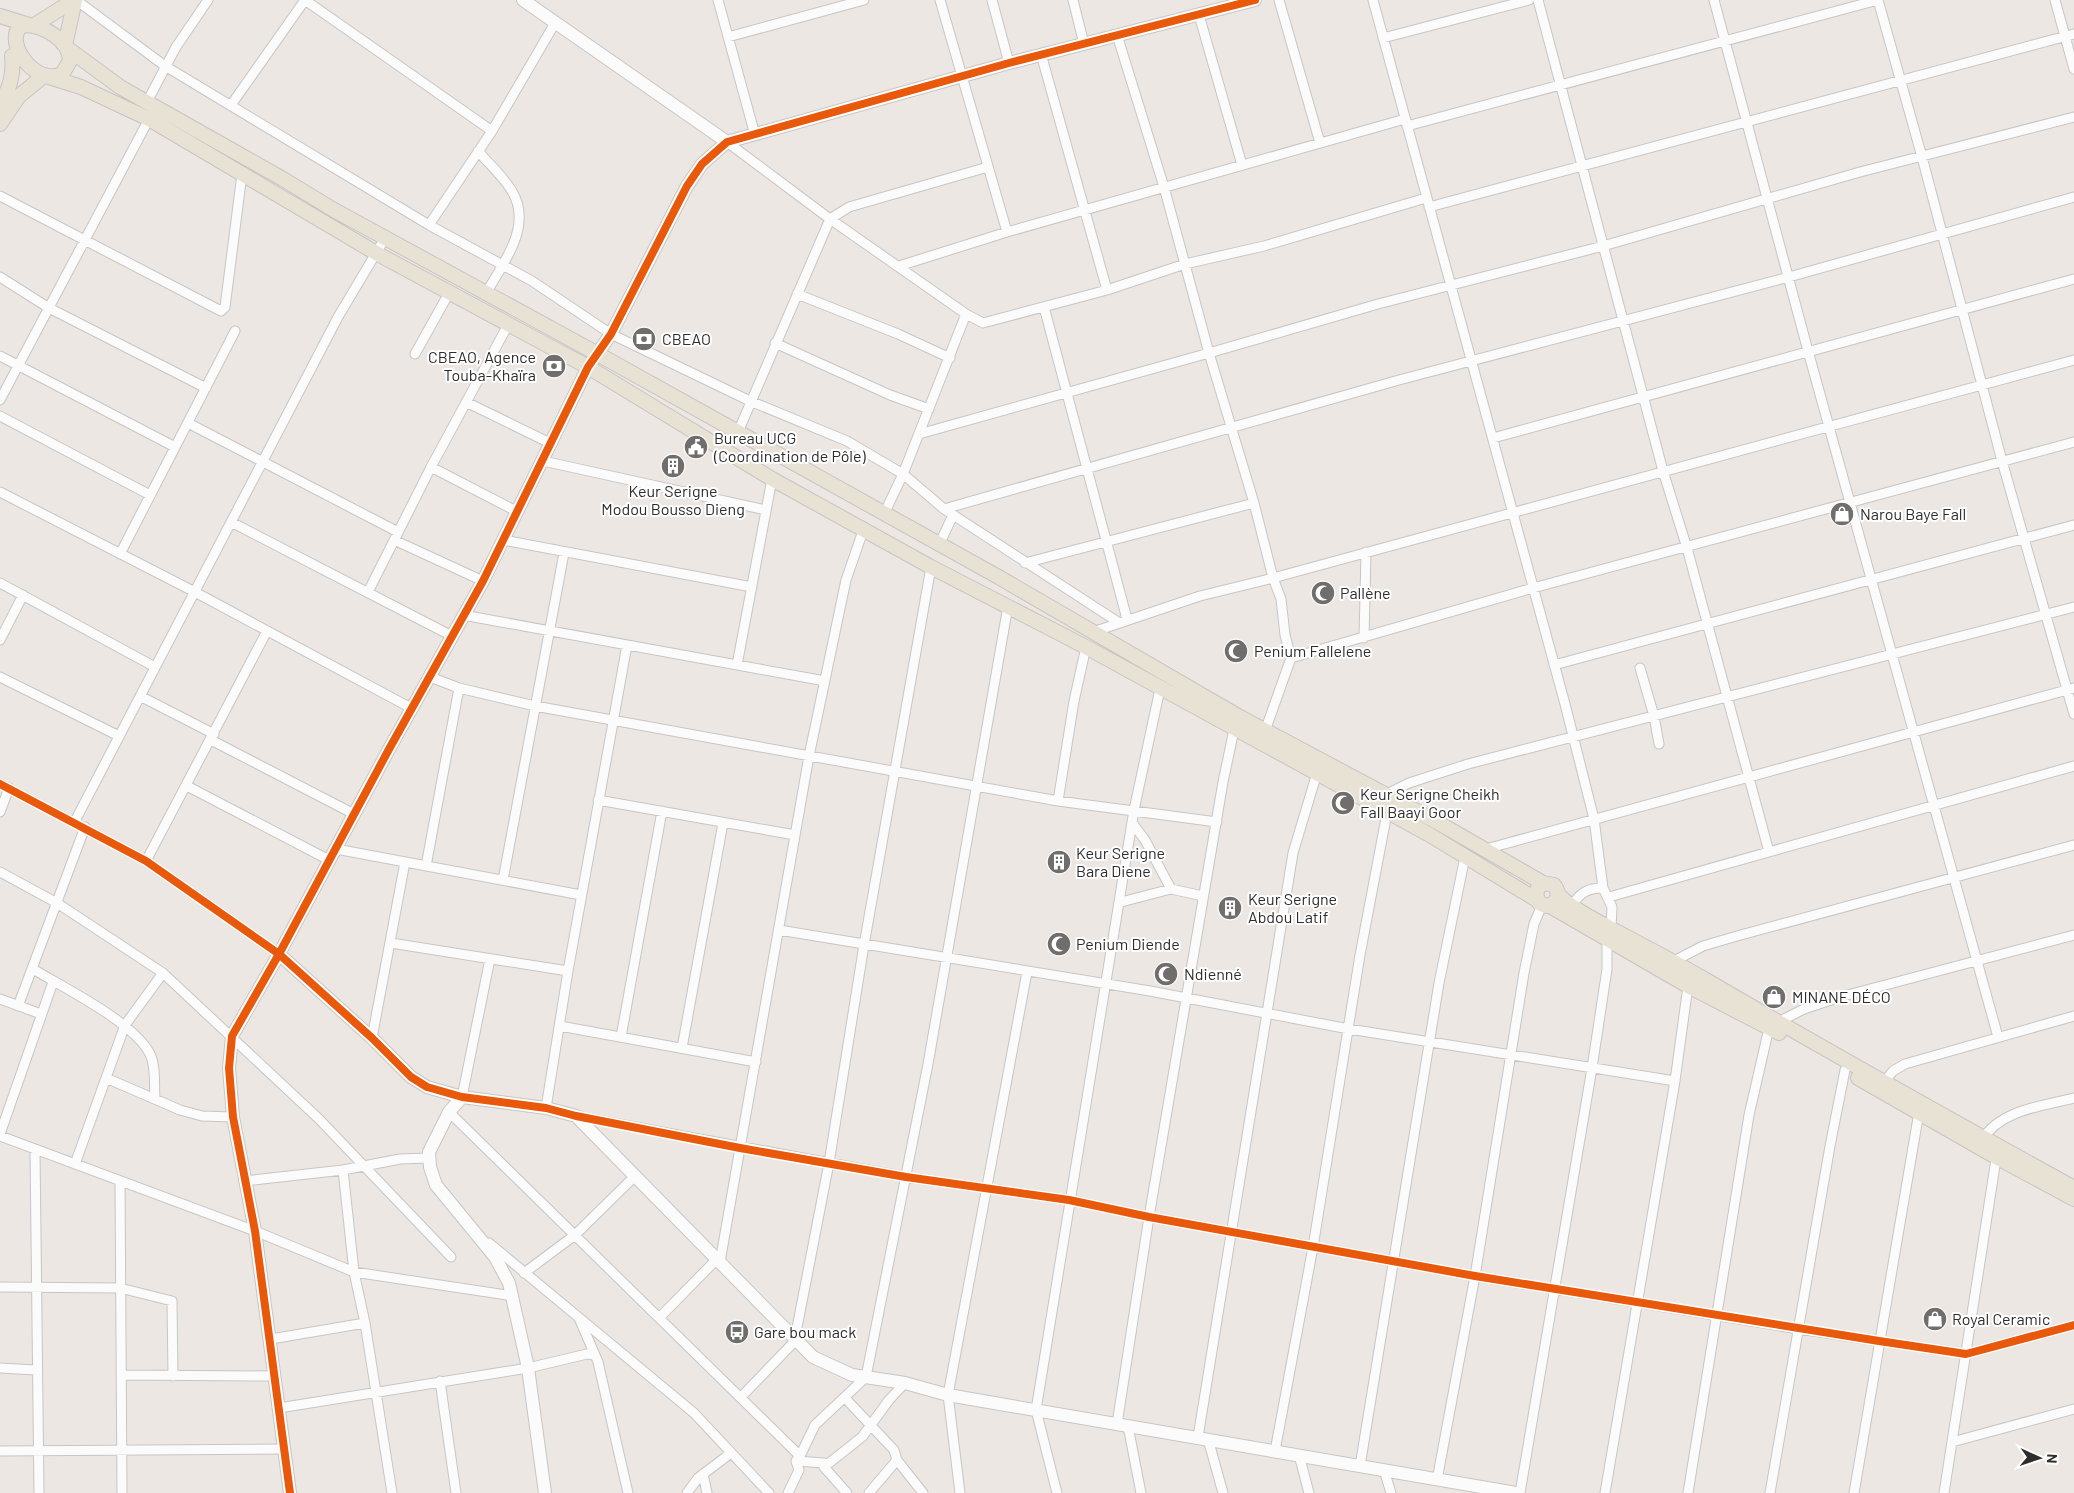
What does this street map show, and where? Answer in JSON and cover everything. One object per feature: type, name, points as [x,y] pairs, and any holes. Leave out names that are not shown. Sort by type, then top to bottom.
[{"type":"main road","points":[[1,102],[8,92],[12,80],[8,40],[13,31],[20,26],[32,26],[71,1]]},
{"type":"main road","points":[[0,124],[19,96],[47,76],[58,76],[68,68],[70,57],[66,46],[71,1]]},
{"type":"main road","points":[[0,16],[47,31],[109,80],[385,238],[738,432],[1238,716],[1486,849],[1544,883],[1554,886],[1558,894],[1609,934],[1688,986],[1773,1025],[1884,1082],[2074,1199]]},
{"type":"main road","points":[[9,51],[30,69],[81,87],[149,119],[376,253],[588,368],[772,479],[864,528],[931,567],[1086,647],[1234,730],[1430,835],[1543,904],[1674,962],[1846,1070],[1919,1112],[1981,1142]]},
{"type":"main road","points":[[1543,904],[1536,892],[1544,883]]},
{"type":"main road","points":[[1543,904],[1557,900],[1558,894]]},
{"type":"main road","points":[[1997,1153],[2074,1188]]},
{"type":"street","points":[[147,102],[165,66],[208,0]]},
{"type":"street","points":[[231,105],[305,0],[492,131]]},
{"type":"street","points":[[525,0],[555,23],[728,142],[830,219],[966,314],[979,322],[987,323],[1107,290],[1185,264],[1264,246],[1427,203],[1581,167],[2069,35]]},
{"type":"street","points":[[718,0],[755,135]]},
{"type":"street","points":[[728,37],[864,0]]},
{"type":"street","points":[[940,0],[1007,232]]},
{"type":"street","points":[[992,0],[1009,62]]},
{"type":"street","points":[[1072,0],[1084,44]]},
{"type":"street","points":[[290,1493],[255,1230],[233,1117],[229,1068],[232,1036],[279,954],[483,581],[588,368],[596,353],[611,334],[687,186],[702,164],[728,142],[1009,62],[1255,0]]},
{"type":"street","points":[[1279,0],[1320,143]]},
{"type":"street","points":[[1373,0],[1449,285],[1493,438],[1554,665],[1594,819],[1604,888],[1612,907],[1607,968],[1592,1068],[1520,1493]]},
{"type":"street","points":[[1384,38],[1529,0]]},
{"type":"street","points":[[1538,0],[1663,472],[1687,548],[1725,696],[1769,852]]},
{"type":"street","points":[[1714,0],[1808,352],[1873,579],[1998,1037]]},
{"type":"street","points":[[899,266],[1007,232],[1320,143],[1560,86],[1878,0],[1963,308],[2002,461],[2046,615],[2070,689],[2074,714]]},
{"type":"street","points":[[2055,0],[2069,35],[2074,69]]},
{"type":"street","points":[[71,1],[165,66],[429,225],[532,281],[611,334],[750,401],[847,441],[903,474],[944,509],[1025,562],[1123,620]]},
{"type":"street","points":[[1199,15],[1242,165]]},
{"type":"street","points":[[429,225],[492,131],[555,23]]},
{"type":"street","points":[[1118,36],[1164,187],[1209,353],[1254,503],[1273,578],[1281,599],[1285,635],[1291,658],[1265,730]]},
{"type":"street","points":[[1041,54],[1107,290]]},
{"type":"street","points":[[919,434],[1449,285],[1603,246],[1860,172],[2074,117]]},
{"type":"street","points":[[0,400],[149,119]]},
{"type":"street","points":[[478,151],[513,192],[519,208],[517,235],[486,293]]},
{"type":"street","points":[[738,432],[830,219],[849,207],[988,167]]},
{"type":"street","points":[[0,196],[85,242],[221,311],[225,307],[242,174]]},
{"type":"street","points":[[944,509],[1623,319],[1789,277],[2074,196]]},
{"type":"street","points":[[75,822],[193,592],[338,317],[385,238]]},
{"type":"street","points":[[0,276],[50,308],[206,388]]},
{"type":"street","points":[[1493,438],[2074,279]]},
{"type":"street","points":[[415,354],[448,293]]},
{"type":"street","points":[[797,294],[898,334],[950,358]]},
{"type":"street","points":[[1044,308],[1108,542],[1123,620]]},
{"type":"street","points":[[884,514],[903,474],[966,314]]},
{"type":"street","points":[[368,592],[431,467],[508,325]]},
{"type":"street","points":[[120,554],[235,331]]},
{"type":"street","points":[[775,343],[890,395],[929,409]]},
{"type":"street","points":[[0,356],[175,447]]},
{"type":"street","points":[[1093,632],[1123,620],[1200,596],[1273,578],[2074,360]]},
{"type":"street","points":[[466,402],[552,444]]},
{"type":"street","points":[[0,416],[150,495]]},
{"type":"street","points":[[188,423],[483,581]]},
{"type":"street","points":[[1291,658],[1533,588],[1687,548],[1850,501],[2074,442]]},
{"type":"street","points":[[543,462],[766,510]]},
{"type":"street","points":[[431,467],[516,512]]},
{"type":"street","points":[[738,665],[772,479]]},
{"type":"street","points":[[0,492],[267,630],[412,708]]},
{"type":"street","points":[[1025,562],[1254,503]]},
{"type":"street","points":[[939,545],[953,515]]},
{"type":"street","points":[[230,522],[452,636]]},
{"type":"street","points":[[1554,665],[2074,524]]},
{"type":"street","points":[[660,1317],[719,1260],[810,756],[846,580],[864,528]]},
{"type":"street","points":[[503,540],[752,587]]},
{"type":"street","points":[[1364,638],[1366,552]]},
{"type":"street","points":[[503,880],[564,553]]},
{"type":"street","points":[[742,1396],[796,1339],[829,1163],[864,944],[931,567]]},
{"type":"street","points":[[0,583],[155,667]]},
{"type":"street","points":[[0,640],[23,595]]},
{"type":"street","points":[[788,1493],[799,1470],[798,1459],[815,1425],[866,1378],[906,1177],[1008,606]]},
{"type":"street","points":[[1384,794],[1409,783],[1468,764],[2074,607]]},
{"type":"street","points":[[463,615],[825,681]]},
{"type":"street","points":[[146,861],[187,786],[267,630]]},
{"type":"street","points":[[546,1108],[581,895],[626,645]]},
{"type":"street","points":[[1058,801],[1071,717],[1086,647]]},
{"type":"street","points":[[1640,668],[1654,716],[1659,744]]},
{"type":"street","points":[[0,677],[119,736]]},
{"type":"street","points":[[430,677],[459,688],[535,706],[1058,801],[1217,822]]},
{"type":"street","points":[[426,866],[459,688]]},
{"type":"street","points":[[1057,1493],[1036,1410],[1069,1200],[1121,902],[1134,810],[1160,689]]},
{"type":"street","points":[[1486,849],[2070,689]]},
{"type":"street","points":[[140,696],[354,814]]},
{"type":"street","points":[[1141,1493],[1123,1425],[1148,1217],[1203,896],[1238,716]]},
{"type":"street","points":[[1609,898],[1880,822],[1934,804],[2074,766]]},
{"type":"street","points":[[1223,1493],[1202,1438],[1230,1232],[1293,853],[1317,773]]},
{"type":"street","points":[[0,784],[85,827],[146,861],[279,954],[372,1038],[411,1078],[427,1087],[462,1097],[546,1108],[576,1116],[740,1148],[906,1177],[1069,1200],[1148,1217],[1475,1276],[1715,1314],[1799,1330],[1966,1354],[2074,1325]]},
{"type":"street","points":[[187,786],[332,854],[405,862],[581,895]]},
{"type":"street","points":[[0,812],[9,788]]},
{"type":"street","points":[[598,800],[795,835]]},
{"type":"street","points":[[621,1037],[662,811]]},
{"type":"street","points":[[1275,1451],[1313,1247],[1387,813]]},
{"type":"street","points":[[682,1048],[723,823]]},
{"type":"street","points":[[1133,824],[1145,840],[1171,889]]},
{"type":"street","points":[[18,1006],[85,827]]},
{"type":"street","points":[[1674,962],[1703,946],[1737,936],[2074,845]]},
{"type":"street","points":[[1360,1466],[1429,1041],[1450,922],[1465,857]]},
{"type":"street","points":[[372,1038],[405,862]]},
{"type":"street","points":[[0,872],[57,903],[163,973],[232,1036],[365,1166],[451,1257]]},
{"type":"street","points":[[1572,905],[1580,894],[1592,888],[1604,888]]},
{"type":"street","points":[[1121,902],[1171,889],[1203,896]]},
{"type":"street","points":[[1438,1480],[1475,1276],[1531,938],[1543,904]]},
{"type":"street","points":[[779,930],[1187,998],[1349,1028],[1675,1081]]},
{"type":"street","points":[[1688,1493],[1715,1314],[1749,1115],[1773,1025],[1804,1009],[1840,997],[2074,935]]},
{"type":"street","points":[[391,943],[568,971]]},
{"type":"street","points":[[490,959],[462,1097],[449,1112],[429,1158],[436,1185],[474,1229],[495,1257],[513,1296],[528,1368],[545,1493]]},
{"type":"street","points":[[33,969],[125,1025],[149,1052],[152,1060],[155,1099]]},
{"type":"street","points":[[960,1493],[948,1395],[1027,972]]},
{"type":"street","points":[[75,1164],[125,1025],[163,973]]},
{"type":"street","points":[[53,982],[0,1135],[35,1150],[255,1230],[354,1272],[513,1296]]},
{"type":"street","points":[[1605,1493],[1675,1081],[1688,986]]},
{"type":"street","points":[[0,999],[41,1014]]},
{"type":"street","points":[[1884,1082],[1892,1071],[1905,1064],[2074,1016]]},
{"type":"street","points":[[560,1026],[756,1062]]},
{"type":"street","points":[[1770,1493],[1830,1146],[1846,1070]]},
{"type":"street","points":[[106,1078],[180,1110],[202,1116],[233,1117]]},
{"type":"street","points":[[1981,1142],[1993,1125],[2010,1117],[2074,1098]]},
{"type":"street","points":[[449,1112],[742,1396],[798,1459],[824,1463],[824,1467],[847,1493]]},
{"type":"street","points":[[1854,1493],[1919,1112]]},
{"type":"street","points":[[576,1116],[813,1358],[843,1372],[866,1378],[905,1383],[948,1395],[1384,1470],[1482,1490],[1516,1493]]},
{"type":"street","points":[[35,1150],[36,1370],[40,1450],[39,1493]]},
{"type":"street","points":[[1944,1493],[1997,1153]]},
{"type":"street","points":[[244,1180],[343,1170],[400,1159],[429,1158]]},
{"type":"street","points":[[343,1170],[354,1272],[365,1324],[392,1493]]},
{"type":"street","points":[[524,1273],[575,1235],[635,1176]]},
{"type":"street","points":[[120,1181],[122,1493]]},
{"type":"street","points":[[474,1229],[524,1273],[694,1413],[770,1493]]},
{"type":"street","points":[[0,1287],[120,1288],[172,1301],[173,1376]]},
{"type":"street","points":[[577,1315],[598,1362],[628,1493]]},
{"type":"street","points":[[271,1339],[365,1324]]},
{"type":"street","points":[[279,1408],[528,1368],[587,1354],[594,1355]]},
{"type":"street","points":[[0,1368],[36,1370]]},
{"type":"street","points":[[121,1375],[274,1376]]},
{"type":"street","points":[[440,1381],[456,1493]]},
{"type":"street","points":[[824,1467],[862,1437],[870,1424],[905,1383]]},
{"type":"street","points":[[845,1398],[894,1450],[897,1460],[923,1493]]},
{"type":"street","points":[[1952,1442],[2074,1409]]},
{"type":"street","points":[[0,1451],[284,1449]]},
{"type":"street","points":[[687,1493],[703,1474],[731,1453]]},
{"type":"street","points":[[1299,1455],[1310,1493]]},
{"type":"street","points":[[869,1493],[897,1460]]},
{"type":"street","points":[[1384,1470],[1391,1493]]},
{"type":"street","points":[[703,1474],[707,1493]]},
{"type":"cycle path","points":[[290,1493],[255,1231],[233,1117],[229,1068],[232,1036],[279,954],[388,751],[483,581],[588,367],[611,334],[687,186],[702,164],[727,142],[1009,63],[1255,0]]},
{"type":"cycle path","points":[[0,784],[146,861],[279,954],[372,1038],[411,1077],[427,1087],[462,1097],[546,1108],[576,1116],[740,1148],[906,1177],[1069,1200],[1149,1217],[1475,1276],[1966,1354],[2074,1325]]},
{"type":"place","name":"CBEAO","points":[[644,339]]},
{"type":"place","name":"CBEAO, Agence Touba-Khaïra","points":[[554,366]]},
{"type":"place","name":"Bureau UCG (Coordination de Pôle)","points":[[696,447]]},
{"type":"place","name":"Keur Serigne Modou Bousso Dieng","points":[[673,466]]},
{"type":"place","name":"Narou Baye Fall","points":[[1842,514]]},
{"type":"place","name":"Pallène","points":[[1323,593]]},
{"type":"place","name":"Penium Fallelene","points":[[1236,651]]},
{"type":"place","name":"Keur Serigne Cheikh Fall Baayi Goor","points":[[1343,803]]},
{"type":"place","name":"Keur Serigne Bara Diene","points":[[1059,862]]},
{"type":"place","name":"Keur Serigne Abdou Latif","points":[[1230,908]]},
{"type":"place","name":"Penium Diende","points":[[1059,944]]},
{"type":"place","name":"Ndienné","points":[[1166,974]]},
{"type":"place","name":"MINANE DÉCO","points":[[1774,997]]},
{"type":"place","name":"Royal Ceramic","points":[[1935,1319]]},
{"type":"place","name":"Gare bou mack","points":[[737,1332]]}]
